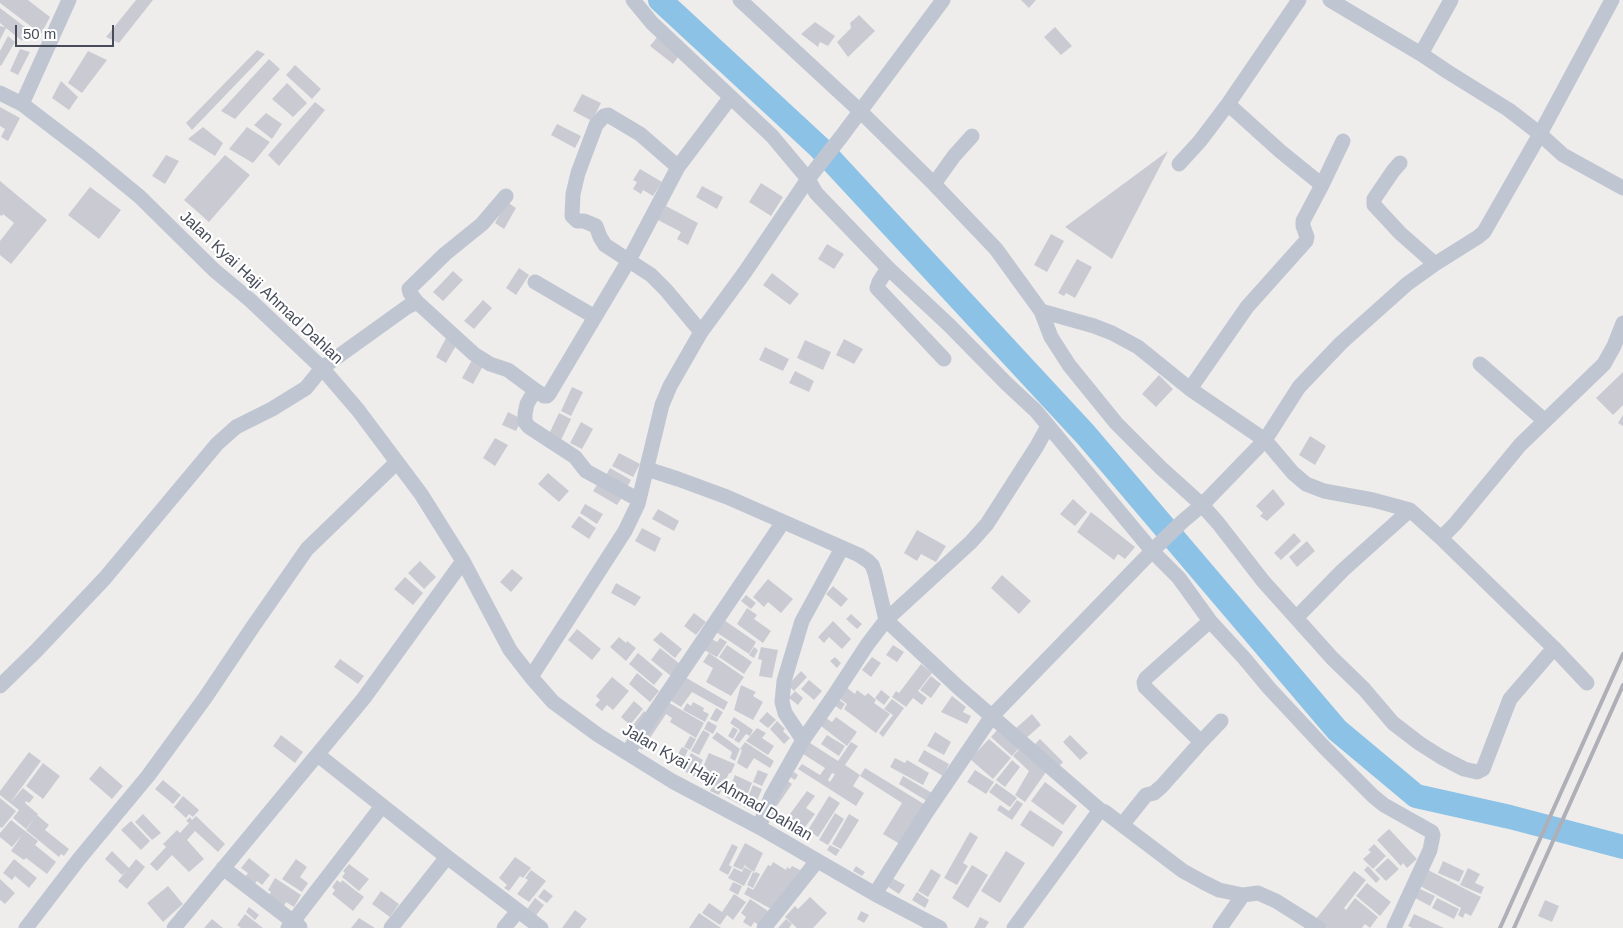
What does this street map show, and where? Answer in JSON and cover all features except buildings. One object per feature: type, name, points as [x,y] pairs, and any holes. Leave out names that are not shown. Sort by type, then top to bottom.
[{"type":"street","points":[[22,104],[69,0]]},
{"type":"street","points":[[633,0],[652,23],[811,175],[816,193],[888,268],[1036,411],[1178,578],[1210,621],[1325,748],[1373,796],[1432,832],[1430,850],[1394,928]]},
{"type":"street","points":[[740,0],[860,111],[996,249],[1041,310],[1051,336],[1069,365],[1116,424],[1202,505],[1263,581],[1332,658],[1364,689],[1393,723],[1440,757],[1464,769],[1477,772],[1483,770],[1510,699],[1554,648]]},
{"type":"street","points":[[531,677],[625,531],[638,500],[662,405],[701,332],[745,272],[811,175],[842,137],[943,0]]},
{"type":"street","points":[[1179,164],[1200,141],[1228,104],[1299,0]]},
{"type":"street","points":[[1330,0],[1421,54],[1509,110],[1563,155],[1623,188]]},
{"type":"street","points":[[875,894],[926,813],[992,716],[1154,550],[1202,505],[1265,440],[1299,388],[1341,343],[1407,284],[1484,232],[1540,134],[1612,0]]},
{"type":"street","points":[[1421,54],[1447,1]]},
{"type":"street","name":"Jalan Kyai Haji Ahmad Dahlan","points":[[0,93],[22,104],[140,197],[214,270],[250,300],[322,368],[358,410],[420,494],[463,561],[510,650],[553,702],[598,735],[672,781],[759,827],[875,894],[940,928]]},
{"type":"street","points":[[506,196],[482,224],[445,254],[409,289],[416,302],[474,354],[490,364],[508,370],[544,396],[549,394],[629,260],[678,168],[730,98]]},
{"type":"street","points":[[1228,104],[1280,151],[1322,185]]},
{"type":"street","points":[[678,168],[640,134],[608,115],[601,118],[596,125],[578,174],[573,194],[572,216],[577,221],[587,222],[596,226],[605,246],[651,275],[701,332]]},
{"type":"street","points":[[934,184],[954,156],[972,136]]},
{"type":"street","points":[[1190,389],[1247,307],[1306,241],[1307,237],[1303,221],[1343,141]]},
{"type":"street","points":[[1400,163],[1374,199],[1374,205],[1400,233],[1436,264]]},
{"type":"street","points":[[888,268],[879,282],[878,288],[944,359]]},
{"type":"street","points":[[535,282],[595,317]]},
{"type":"street","points":[[0,686],[105,578],[217,444],[236,427],[306,388],[322,368],[416,302]]},
{"type":"street","points":[[1041,310],[1094,326],[1129,341],[1190,389],[1265,440],[1293,473],[1306,484],[1324,491],[1374,500],[1410,510],[1441,538],[1587,682]]},
{"type":"street","points":[[1441,538],[1455,524],[1520,445],[1604,364],[1614,346],[1623,323]]},
{"type":"street","points":[[1480,364],[1545,421]]},
{"type":"street","points":[[535,390],[527,404],[525,422],[575,457],[586,471],[638,500]]},
{"type":"street","points":[[759,827],[771,797],[803,740],[886,620],[971,542],[987,524],[1048,426]]},
{"type":"street","points":[[26,928],[79,859],[148,776],[307,549],[396,463]]},
{"type":"street","points":[[647,469],[727,497],[859,555],[872,565],[886,620],[958,688],[1100,810],[1183,871],[1219,890],[1243,895],[1258,893],[1276,901],[1319,928]]},
{"type":"street","points":[[1297,617],[1343,570],[1410,510]]},
{"type":"street","points":[[627,753],[783,522]]},
{"type":"street","points":[[803,740],[785,713],[782,702],[784,681],[802,621],[842,548]]},
{"type":"street","points":[[174,928],[364,698],[463,561]]},
{"type":"street","points":[[1201,742],[1145,687],[1144,682],[1146,678],[1210,621]]},
{"type":"street","points":[[1122,825],[1146,795],[1154,793],[1162,786],[1221,721]]},
{"type":"street","points":[[318,755],[541,928]]},
{"type":"street","points":[[223,868],[294,926],[382,806]]},
{"type":"street","points":[[1014,928],[1100,810]]},
{"type":"street","points":[[391,928],[448,857]]},
{"type":"street","points":[[764,928],[817,860]]},
{"type":"street","points":[[1220,928],[1243,895]]},
{"type":"street","points":[[504,928],[518,911]]},
{"type":"waterway","points":[[660,0],[820,148],[1086,435],[1337,730],[1416,796],[1510,817],[1623,847]]},
{"type":"railway","points":[[1500,928],[1623,654]]},
{"type":"railway","points":[[1514,928],[1623,685]]}]
